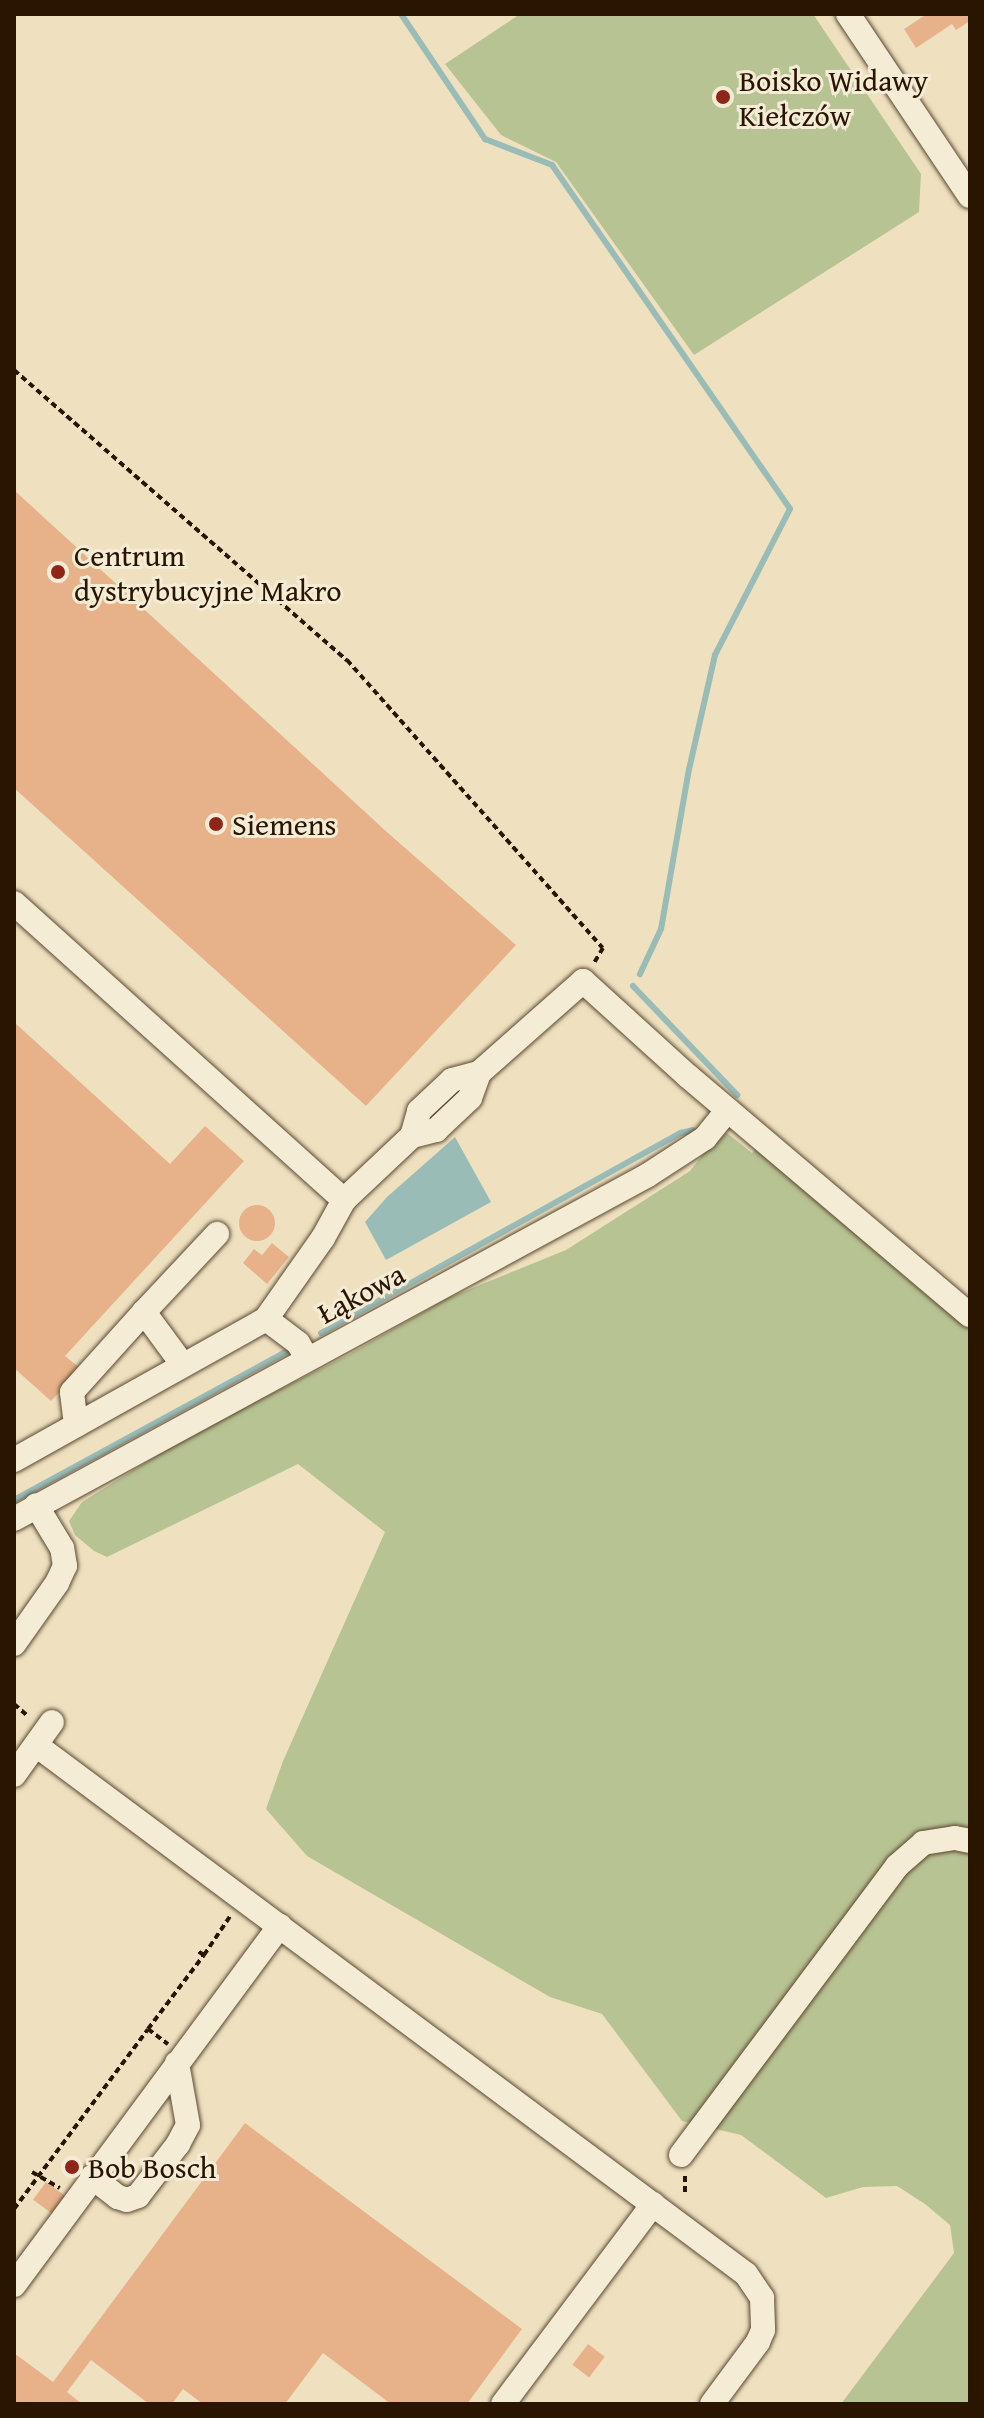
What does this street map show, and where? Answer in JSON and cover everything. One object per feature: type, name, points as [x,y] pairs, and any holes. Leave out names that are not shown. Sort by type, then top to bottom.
[{"type":"street","points":[[848,14],[970,196]]},
{"type":"street","points":[[14,903],[344,1200]]},
{"type":"street","points":[[14,1460],[266,1319],[323,1238],[344,1200],[412,1136],[419,1111],[452,1080],[479,1073],[583,981],[728,1110],[970,1315]]},
{"type":"street","name":"Łąkowa","points":[[14,1519],[658,1169],[705,1138],[728,1110]]},
{"type":"street","points":[[76,1425],[72,1392],[217,1234]]},
{"type":"street","points":[[144,1312],[183,1365]]},
{"type":"street","points":[[266,1319],[298,1343],[307,1358]]},
{"type":"street","points":[[14,1644],[57,1583],[65,1566],[62,1548],[36,1505]]},
{"type":"street","points":[[14,1775],[52,1722]]},
{"type":"street","points":[[36,1745],[737,2267],[762,2298],[765,2320],[758,2342],[712,2404]]},
{"type":"street","points":[[681,2155],[897,1866],[923,1843],[938,1838],[970,1841]]},
{"type":"street","points":[[14,2285],[81,2181],[175,2055],[280,1926]]},
{"type":"street","points":[[81,2181],[127,2200],[138,2196],[178,2144],[188,2125],[175,2055]]},
{"type":"street","points":[[503,2404],[653,2204]]},
{"type":"path","points":[[14,370],[337,650],[400,715],[603,948],[583,981]]},
{"type":"path","points":[[14,2209],[204,1955],[235,1908],[231,1905],[238,1895]]},
{"type":"path","points":[[196,1950],[204,1955]]},
{"type":"path","points":[[163,1997],[169,2002]]},
{"type":"path","points":[[148,2029],[175,2055]]},
{"type":"path","points":[[130,2042],[136,2046]]},
{"type":"path","points":[[97,2085],[103,2089]]},
{"type":"path","points":[[66,2127],[72,2132]]},
{"type":"path","points":[[32,2172],[40,2174],[65,2192],[81,2181]]},
{"type":"green space","points":[[520,14],[813,14],[921,174],[919,212],[694,355],[556,162],[501,135],[445,64]]},
{"type":"green space","points":[[727,1133],[752,1153],[757,1148],[970,1330],[970,2404],[841,2404],[954,2253],[950,2225],[897,2186],[863,2187],[826,2198],[741,2135],[682,2121],[602,2014],[550,1997],[307,1856],[266,1809],[283,1761],[385,1532],[298,1464],[107,1557],[94,1551],[75,1535],[69,1521],[82,1502],[192,1434],[348,1355],[448,1298],[566,1250],[690,1171],[717,1136]]},
{"type":"water","points":[[455,1137],[491,1202],[386,1260],[365,1222],[387,1197]]},
{"type":"building","points":[[927,14],[970,14],[970,21],[956,30],[952,24],[916,48],[904,29]]},
{"type":"building","points":[[14,490],[388,833],[516,945],[366,1106],[14,788]]},
{"type":"building","points":[[14,1022],[170,1164],[205,1126],[244,1161],[65,1356],[81,1369],[51,1401],[14,1368]]},
{"type":"building","points":[[257,1205],[270,1210],[275,1223],[270,1236],[257,1241],[244,1236],[239,1223],[244,1210]]},
{"type":"building","points":[[272,1243],[289,1257],[267,1284],[243,1263],[254,1249],[262,1255]]},
{"type":"building","points":[[245,2123],[522,2329],[467,2404],[391,2404],[323,2353],[285,2404],[203,2404],[183,2389],[172,2404],[149,2404],[91,2360],[67,2392],[82,2404],[14,2404],[14,2353],[53,2382]]},
{"type":"building","points":[[46,2182],[65,2196],[52,2214],[33,2200]]},
{"type":"building","points":[[588,2344],[605,2357],[589,2377],[572,2365]]},
{"type":"waterway","points":[[401,14],[485,139],[552,165],[790,509],[715,655],[689,769],[661,929],[640,974]]},
{"type":"waterway","points":[[633,986],[737,1095]]},
{"type":"waterway","points":[[321,1333],[681,1133],[693,1130]]},
{"type":"waterway","points":[[14,1500],[286,1352]]},
{"type":"place","name":"Boisko Widawy Kiełczów","points":[[723,97]]},
{"type":"place","name":"Centrum dystrybucyjne Makro","points":[[58,572]]},
{"type":"place","name":"Siemens","points":[[216,824]]},
{"type":"place","name":"Bob Bosch","points":[[72,2167]]}]
